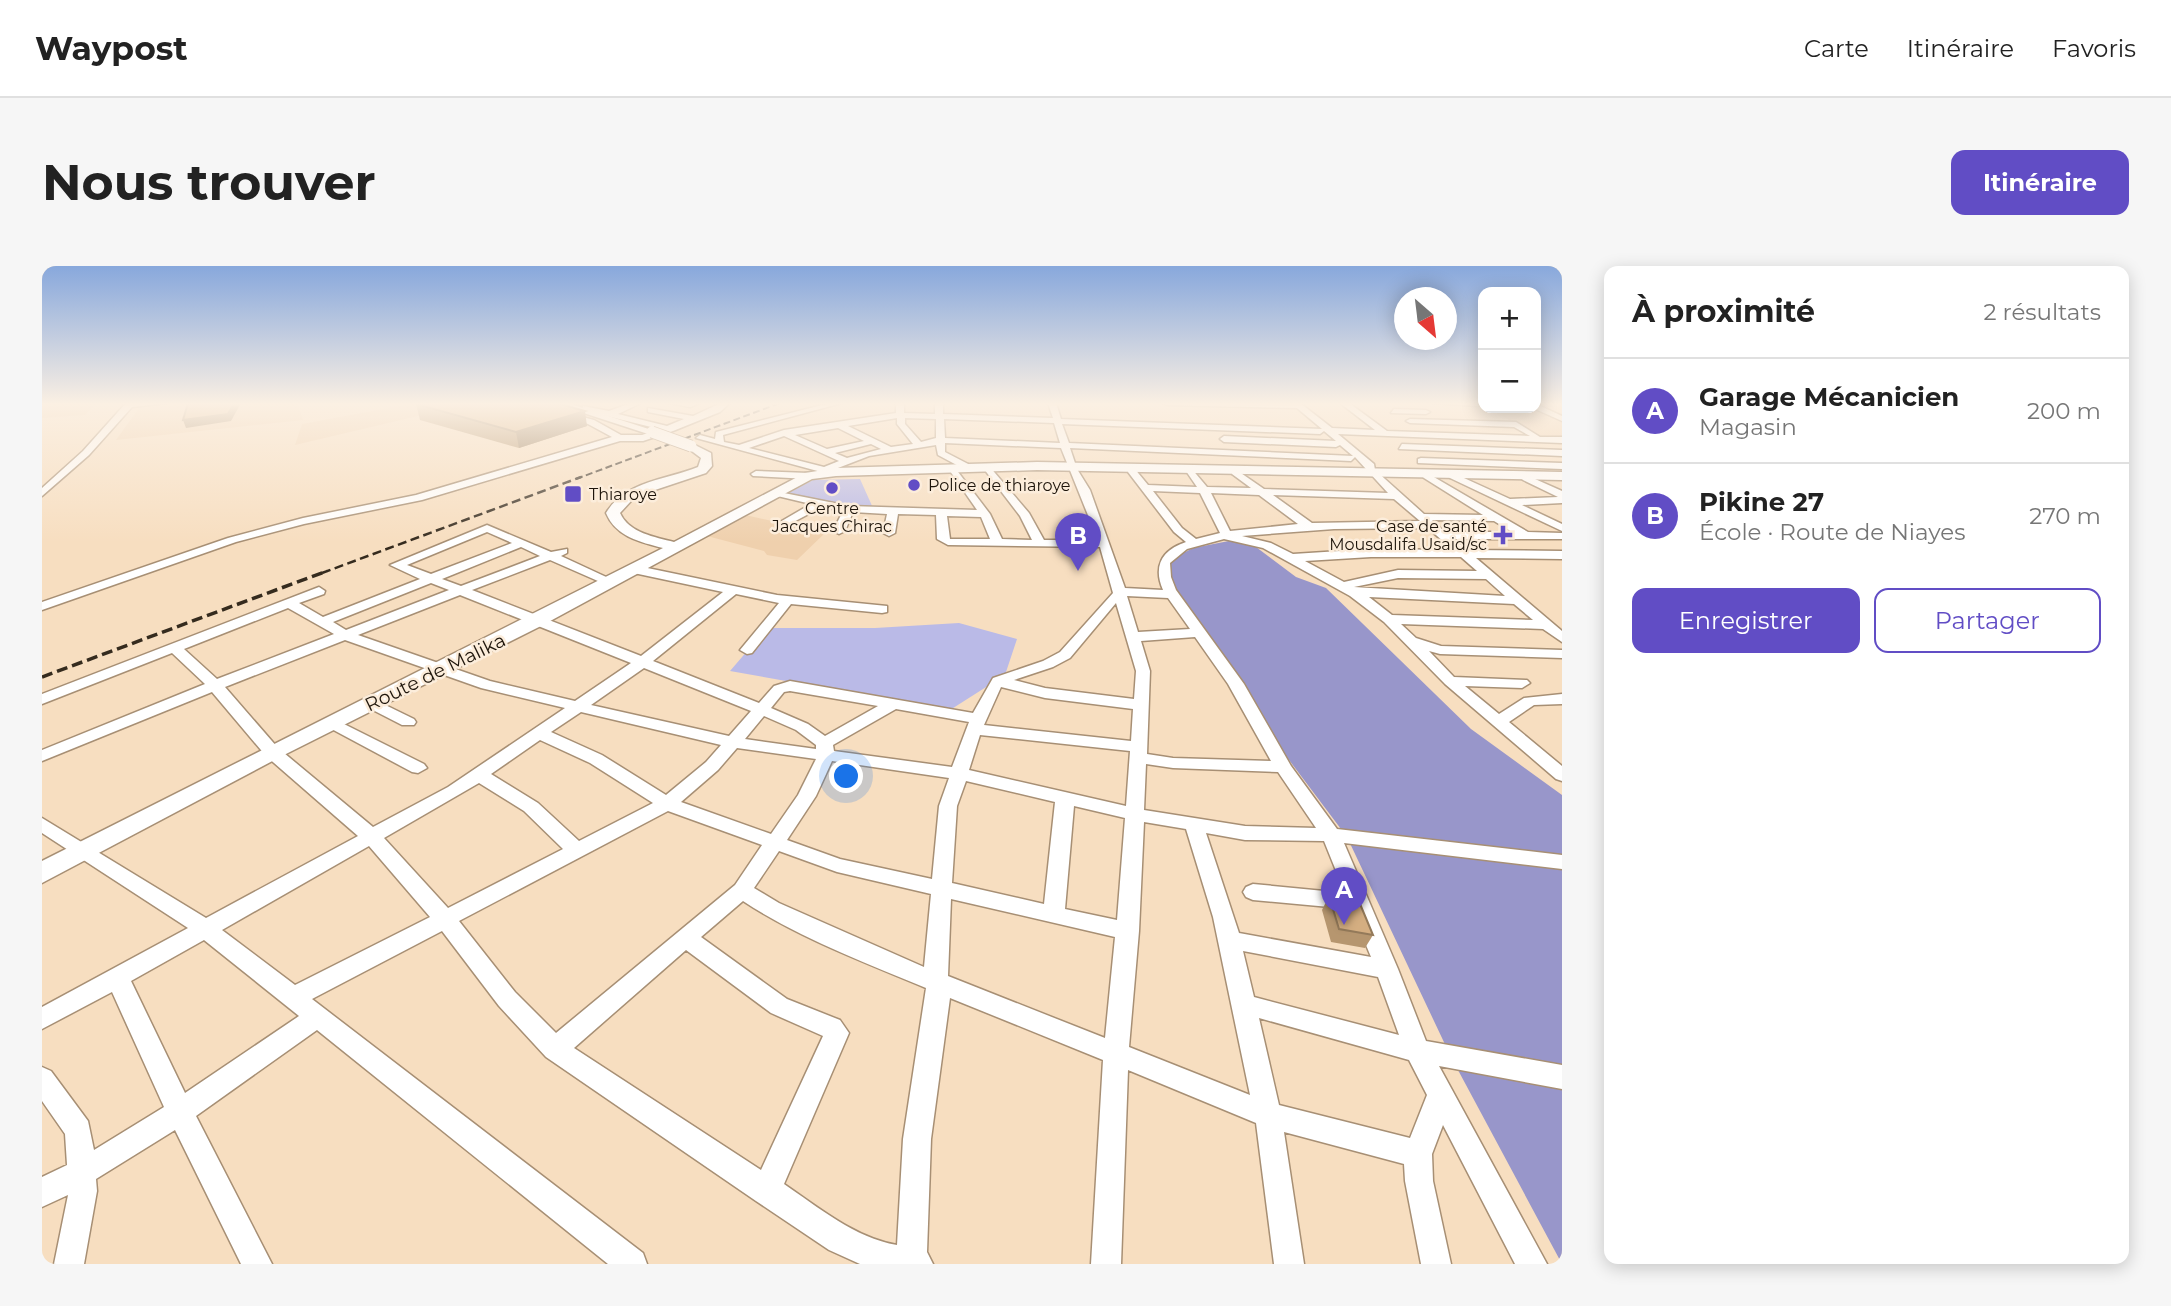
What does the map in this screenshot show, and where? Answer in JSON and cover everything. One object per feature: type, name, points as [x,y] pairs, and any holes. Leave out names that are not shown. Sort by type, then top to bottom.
[{"type":"main road","points":[[676,547],[629,531],[616,522],[613,513],[618,504],[631,495],[687,477],[706,466],[708,456],[702,450]]},
{"type":"main road","points":[[914,472],[970,468],[1216,469],[1562,477]]},
{"type":"main road","points":[[826,471],[848,475],[1072,468],[1372,472]]},
{"type":"main road","name":"Route de Malika","points":[[42,873],[272,752],[611,582],[809,476],[826,471]]},
{"type":"main road","points":[[1432,475],[1562,477]]},
{"type":"street","points":[[42,493],[89,450]]},
{"type":"street","points":[[42,606],[146,567],[247,535],[418,498],[580,450]]},
{"type":"street","points":[[746,450],[826,471],[890,450]]},
{"type":"street","points":[[819,450],[848,462]]},
{"type":"street","points":[[793,461],[839,450]]},
{"type":"street","points":[[940,450],[941,453],[970,468]]},
{"type":"street","points":[[1066,450],[1105,544],[1143,671],[1128,931],[1116,1054],[1106,1264]]},
{"type":"street","points":[[1169,450],[1351,458]]},
{"type":"street","points":[[1342,450],[1372,472],[1562,638]]},
{"type":"street","points":[[1349,450],[1371,466],[1372,472]]},
{"type":"street","points":[[1405,450],[1421,461],[1432,475],[1494,518],[1558,555]]},
{"type":"street","points":[[1473,450],[1562,453]]},
{"type":"street","points":[[1201,451],[1216,469]]},
{"type":"street","points":[[1513,451],[1533,465]]},
{"type":"street","points":[[1421,461],[1562,466]]},
{"type":"street","points":[[989,469],[1024,515],[1041,543]]},
{"type":"street","points":[[1132,470],[1178,530],[1195,544]]},
{"type":"street","points":[[955,471],[985,514],[997,542]]},
{"type":"street","points":[[1191,471],[1204,490],[1227,537]]},
{"type":"street","points":[[1235,472],[1310,527]]},
{"type":"street","points":[[756,474],[809,476]]},
{"type":"street","points":[[1453,476],[1562,528]]},
{"type":"street","points":[[1525,478],[1562,495]]},
{"type":"street","points":[[1145,488],[1397,496]]},
{"type":"street","points":[[774,494],[849,509],[985,514]]},
{"type":"street","points":[[1253,500],[1413,509]]},
{"type":"street","points":[[1506,502],[1562,500]]},
{"type":"street","points":[[784,524],[819,504]]},
{"type":"street","points":[[839,531],[849,509]]},
{"type":"street","points":[[888,533],[893,512]]},
{"type":"street","points":[[941,514],[943,540],[1105,544]]},
{"type":"street","points":[[1494,518],[1272,529],[1227,537],[1195,544],[1166,559],[1165,581],[1236,684],[1283,768],[1331,835],[1361,903],[1418,1051],[1532,1264]]},
{"type":"street","points":[[611,582],[548,557],[487,528],[396,565],[763,710],[802,727],[825,749]]},
{"type":"street","points":[[1227,537],[1256,541],[1444,535],[1562,536]]},
{"type":"street","points":[[1256,541],[1350,589],[1389,619],[1450,681],[1562,775]]},
{"type":"street","points":[[321,622],[519,544]]},
{"type":"street","points":[[42,755],[215,685],[564,551]]},
{"type":"street","points":[[1292,558],[1371,553],[1558,555]]},
{"type":"street","points":[[1539,554],[1562,567]]},
{"type":"street","points":[[633,569],[732,591],[788,600],[882,609]]},
{"type":"street","points":[[1350,589],[1398,574],[1489,575]]},
{"type":"street","points":[[1350,589],[1518,600]]},
{"type":"street","points":[[42,699],[319,591]]},
{"type":"street","points":[[42,1019],[373,838],[479,775],[644,661],[732,591]]},
{"type":"street","points":[[173,647],[215,685],[272,752],[373,838],[444,918],[507,999],[555,1049],[840,1239],[881,1258],[913,1263],[917,1139],[939,995],[934,969],[948,806],[976,724],[992,688],[999,681],[1041,668],[1066,654],[1086,634],[1105,605],[1119,593],[1172,594]]},
{"type":"street","points":[[747,650],[788,600]]},
{"type":"street","points":[[289,603],[345,635],[438,670],[486,685],[732,742],[825,749],[961,774],[1134,814],[1263,835],[1331,835],[1562,862]]},
{"type":"street","points":[[1389,619],[1548,625]]},
{"type":"street","points":[[1134,637],[1200,632]]},
{"type":"street","points":[[1412,641],[1440,650],[1562,654]]},
{"type":"street","points":[[999,681],[1045,693],[1142,705]]},
{"type":"street","points":[[1450,681],[1522,683]]},
{"type":"street","points":[[294,997],[575,849],[667,804],[704,774],[779,689],[785,686],[1140,753],[1283,768]]},
{"type":"street","points":[[1497,722],[1530,701],[1562,699]]},
{"type":"street","points":[[371,703],[408,722]]},
{"type":"street","points":[[555,1049],[742,890],[807,796],[825,749],[892,705]]},
{"type":"street","points":[[332,723],[418,768]]},
{"type":"street","points":[[541,734],[596,759],[667,804],[837,865],[1128,931]]},
{"type":"street","points":[[1546,760],[1562,751]]},
{"type":"street","points":[[479,775],[531,807],[575,849]]},
{"type":"street","points":[[1054,915],[1065,798]]},
{"type":"street","points":[[42,824],[206,929],[253,969],[294,997],[632,1264]]},
{"type":"street","points":[[1194,825],[1230,940],[1268,1115],[1289,1264]]},
{"type":"street","points":[[742,890],[771,909],[858,950],[1268,1115],[1418,1154]]},
{"type":"street","points":[[1253,892],[1361,903]]},
{"type":"street","points":[[685,938],[779,1006],[831,1027],[837,1033],[766,1191]]},
{"type":"street","points":[[1230,940],[1387,969]]},
{"type":"street","points":[[118,979],[180,1112],[257,1264]]},
{"type":"street","points":[[1242,1004],[1418,1051],[1562,1077]]},
{"type":"street","points":[[42,1193],[84,1171],[180,1112],[318,1016]]},
{"type":"street","points":[[42,1079],[78,1130],[84,1171],[83,1191],[69,1264]]},
{"type":"street","points":[[1436,1264],[1419,1181],[1418,1154],[1440,1095]]},
{"type":"shaded area","name":"Centre Jacques Chirac","points":[[860,479],[873,508],[840,506],[785,495],[813,480]]},
{"type":"shaded area","points":[[745,515],[824,534],[797,560],[767,555],[764,551],[707,536]]},
{"type":"shaded area","points":[[1234,540],[1248,541],[1296,577],[1326,588],[1471,729],[1562,795],[1562,1264],[1451,1057],[1347,837],[1286,756],[1224,658],[1172,585],[1168,573],[1170,560],[1193,548]]},
{"type":"shaded area","points":[[959,623],[1017,639],[1005,675],[950,710],[730,671],[767,628],[875,628]]},
{"type":"building","points":[[1329,896],[1358,899],[1373,935],[1339,929]]},
{"type":"railway","points":[[576,479],[655,450]]},
{"type":"railway","points":[[322,573],[581,477]]},
{"type":"railway","points":[[42,677],[327,571]]},
{"type":"place","name":"Police de thiaroye","points":[[914,485]]},
{"type":"place","name":"Centre Jacques Chirac","points":[[832,488]]},
{"type":"place","name":"Thiaroye","points":[[573,494]]},
{"type":"place","name":"Case de santé Mousdalifa Usaid/sc","points":[[1503,535]]},
{"type":"place","name":"Pikine 27","points":[[1078,571]]},
{"type":"place","name":"Garage Mécanicien","points":[[1344,925]]}]
